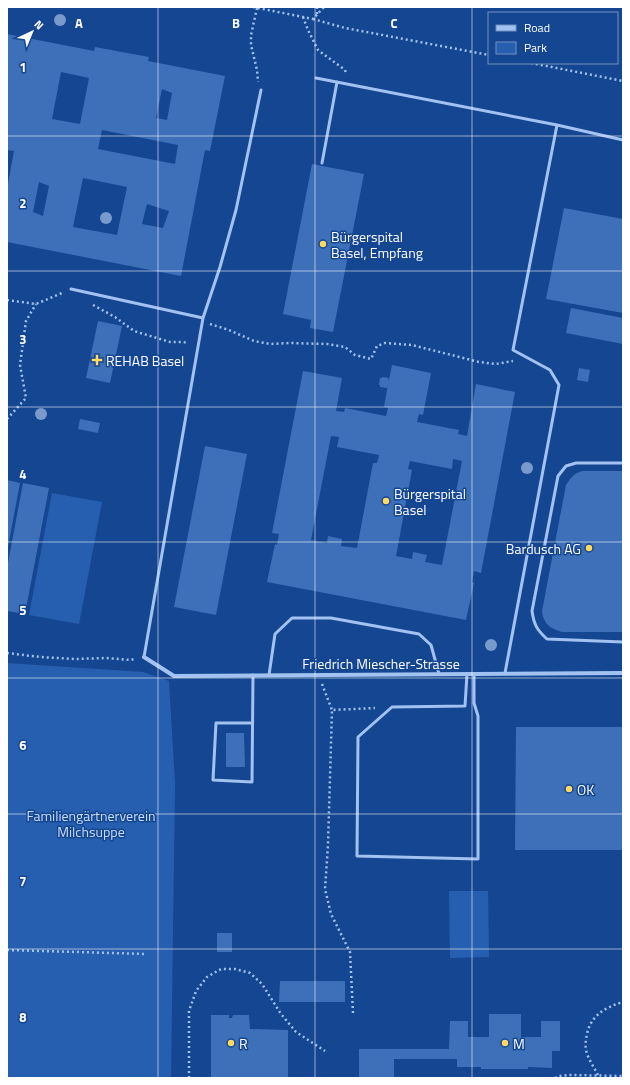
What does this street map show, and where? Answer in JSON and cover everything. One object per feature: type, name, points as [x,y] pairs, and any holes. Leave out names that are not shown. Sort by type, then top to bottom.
[{"type":"street","name":"Friedrich Miescher-Strasse","points":[[144,657],[174,676],[623,672]]},
{"type":"lane","points":[[316,78],[557,125],[623,140]]},
{"type":"lane","points":[[322,163],[337,82]]},
{"type":"lane","points":[[144,657],[202,322],[220,267],[236,210],[261,90]]},
{"type":"lane","points":[[505,673],[559,385],[550,370],[514,350],[557,125]]},
{"type":"lane","points":[[71,289],[203,318]]},
{"type":"lane","points":[[623,463],[576,462],[566,466],[558,476],[532,611],[533,622],[538,632],[547,639],[623,642]]},
{"type":"lane","points":[[269,675],[275,634],[292,618],[331,618],[418,634],[431,645],[439,674]]},
{"type":"lane","points":[[467,674],[465,706],[392,707],[358,737],[357,856],[478,859],[478,716],[474,703],[474,674]]},
{"type":"lane","points":[[252,723],[216,723],[214,780],[252,782],[253,675]]},
{"type":"path","points":[[261,90],[258,83],[257,70],[250,45],[255,7],[313,19],[345,28],[488,55]]},
{"type":"path","points":[[317,7],[317,15]]},
{"type":"path","points":[[313,19],[324,7]]},
{"type":"path","points":[[303,17],[318,50],[344,70],[352,85]]},
{"type":"path","points":[[536,64],[623,81]]},
{"type":"path","points":[[7,300],[36,304],[71,289]]},
{"type":"path","points":[[89,303],[115,317],[134,331],[170,342],[183,342],[198,345]]},
{"type":"path","points":[[7,419],[26,398],[20,365],[26,321],[36,304]]},
{"type":"path","points":[[202,322],[229,330],[254,341],[270,344],[327,344],[344,347],[355,355],[371,359],[377,346],[385,343],[412,345],[485,363],[496,364],[528,358]]},
{"type":"path","points":[[7,653],[75,659],[106,658],[131,660],[144,657]]},
{"type":"path","points":[[319,675],[332,710],[326,889],[331,914],[350,952],[353,1013]]},
{"type":"path","points":[[332,710],[392,707]]},
{"type":"path","points":[[7,950],[146,954]]},
{"type":"path","points":[[189,1078],[189,1011],[196,991],[207,977],[221,969],[235,969],[250,973],[262,984],[281,1014],[296,1032],[325,1051]]},
{"type":"path","points":[[598,1076],[586,1050],[588,1028],[594,1018],[602,1010],[623,1002]]},
{"type":"path","points":[[555,1078],[568,1075],[623,1076]]},
{"type":"green space","points":[[52,493],[102,502],[79,624],[29,615]]},
{"type":"green space","name":"Familiengärtnerverein Milchsuppe","points":[[7,663],[143,672],[169,681],[175,784],[171,1078],[7,1078]]},
{"type":"green space","points":[[449,891],[488,891],[489,957],[450,958]]},
{"type":"building","points":[[7,34],[94,51],[95,47],[149,57],[148,61],[225,76],[210,151],[205,150],[181,276],[7,242],[7,189],[14,151],[7,150]],"holes":[[[61,72],[89,78],[80,124],[52,119]],[[162,89],[172,93],[167,120],[156,118]],[[102,130],[178,145],[175,164],[98,149]],[[83,178],[127,187],[117,235],[73,227]],[[39,182],[49,186],[43,216],[33,212]],[[147,204],[169,211],[163,228],[142,224]]]},
{"type":"building","name":"Bürgerspital Basel, Empfang","points":[[312,164],[364,174],[333,332],[310,328],[311,320],[283,314]]},
{"type":"building","points":[[564,208],[623,219],[623,313],[546,299]]},
{"type":"building","points":[[571,308],[623,318],[623,344],[566,333]]},
{"type":"building","points":[[98,321],[122,326],[110,383],[86,378]]},
{"type":"building","name":"Bürgerspital Basel","points":[[392,365],[431,373],[423,415],[419,414],[417,422],[459,430],[458,434],[467,436],[476,384],[515,392],[481,573],[474,571],[472,582],[474,583],[466,620],[267,582],[275,544],[277,545],[279,534],[272,533],[303,371],[342,378],[336,411],[344,412],[345,408],[386,416],[388,408],[384,407],[388,384],[387,388],[380,387],[379,385],[380,378],[382,377],[389,378],[389,380]],"holes":[[[331,436],[339,437],[337,447],[379,455],[377,463],[373,463],[357,548],[341,546],[342,539],[328,536],[327,543],[311,540]],[[453,459],[462,461],[442,565],[425,562],[427,555],[413,552],[412,559],[396,556],[412,470],[408,469],[410,461],[452,469]]]},
{"type":"building","points":[[579,368],[590,370],[588,382],[577,380]]},
{"type":"building","points":[[80,419],[100,423],[98,433],[78,429]]},
{"type":"building","points":[[205,446],[247,454],[216,615],[174,607]]},
{"type":"building","name":"Bardusch AG","points":[[582,471],[623,471],[623,632],[562,632],[550,627],[543,617],[542,611],[566,485],[575,474]]},
{"type":"building","points":[[7,480],[20,483],[8,547],[7,547]]},
{"type":"building","points":[[23,483],[49,488],[25,614],[7,611],[7,568]]},
{"type":"building","name":"OK","points":[[516,727],[623,727],[623,850],[515,850]]},
{"type":"building","points":[[226,733],[244,733],[245,767],[226,767]]},
{"type":"building","points":[[217,933],[232,933],[232,952],[217,952]]},
{"type":"building","points":[[280,981],[345,981],[345,1002],[279,1002]]},
{"type":"building","name":"M","points":[[489,1014],[521,1014],[521,1037],[541,1037],[541,1021],[560,1021],[560,1051],[552,1051],[552,1068],[528,1067],[528,1069],[481,1069],[481,1067],[457,1067],[457,1059],[394,1059],[394,1078],[359,1078],[359,1049],[449,1049],[450,1021],[468,1021],[468,1037],[489,1037]]},
{"type":"building","name":"R","points":[[211,1015],[229,1015],[229,1018],[232,1018],[233,1015],[249,1015],[250,1029],[288,1030],[288,1078],[211,1078]]},
{"type":"place","name":"Bürgerspital Basel, Empfang","points":[[323,244]]},
{"type":"place","name":"REHAB Basel","points":[[97,360]]},
{"type":"place","name":"Bürgerspital Basel","points":[[386,501]]},
{"type":"place","name":"Bardusch AG","points":[[589,548]]},
{"type":"place","name":"OK","points":[[569,789]]},
{"type":"place","name":"R","points":[[231,1043]]},
{"type":"place","name":"M","points":[[505,1043]]}]
